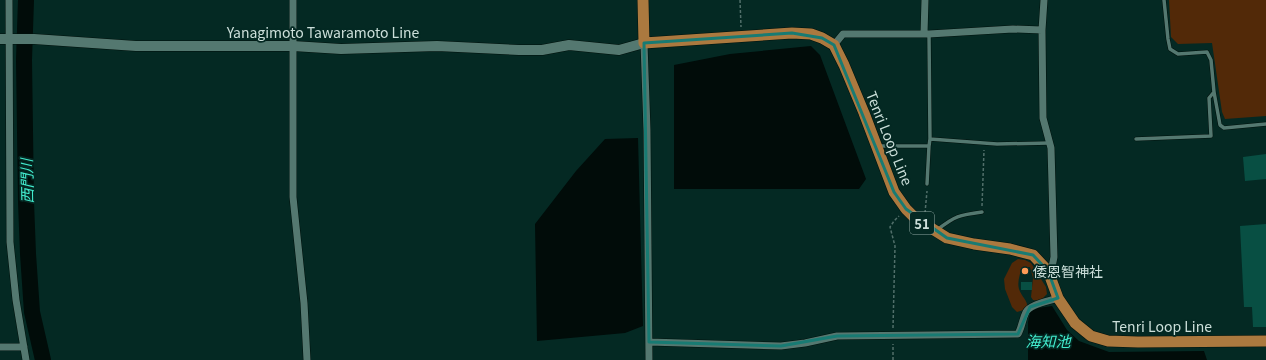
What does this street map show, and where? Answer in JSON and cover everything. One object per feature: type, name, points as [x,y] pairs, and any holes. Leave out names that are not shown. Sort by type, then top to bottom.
[{"type":"main road","points":[[643,0],[644,43],[792,33],[811,34],[834,45]]},
{"type":"main road","name":"Yanagimoto Tawaramoto Line","points":[[8,39],[34,39],[136,46],[293,46],[341,49],[437,46],[542,50],[569,45],[619,50],[644,43]]},
{"type":"main road","name":"Tenri Loop Line","points":[[834,45],[844,65],[894,192],[906,209],[925,225],[947,238],[974,244],[1010,249],[1033,255],[1048,271],[1058,298],[1075,323],[1091,336],[1108,341],[1138,342],[1266,341]]},
{"type":"street","points":[[9,0],[10,242],[16,300],[26,360]]},
{"type":"street","points":[[293,0],[293,197],[303,296],[306,360]]},
{"type":"street","points":[[925,0],[927,34]]},
{"type":"street","points":[[1044,0],[1042,30],[1043,118],[1050,143],[1051,155],[1054,257],[1052,267],[1048,271]]},
{"type":"street","points":[[834,45],[843,34],[927,34],[1012,29],[1042,30]]},
{"type":"street","points":[[644,43],[647,130],[649,360]]},
{"type":"street","points":[[649,342],[781,346],[805,343],[837,336],[1018,334],[1022,328],[1026,312],[1030,307],[1058,298]]},
{"type":"street","points":[[0,347],[24,347]]},
{"type":"lane","points":[[1164,0],[1170,49],[1178,54],[1207,52],[1212,60],[1214,92],[1220,124],[1224,128],[1266,124]]},
{"type":"lane","points":[[927,34],[930,139],[928,146],[927,184]]},
{"type":"lane","points":[[1136,139],[1211,136],[1209,98],[1214,92]]},
{"type":"lane","points":[[930,139],[997,144],[1050,143]]},
{"type":"lane","points":[[877,146],[928,146]]},
{"type":"lane","points":[[936,231],[950,220],[962,214],[982,212]]},
{"type":"path","points":[[740,0],[741,37]]},
{"type":"path","points":[[982,212],[985,142]]},
{"type":"path","points":[[925,225],[927,184]]},
{"type":"path","points":[[893,360],[895,246],[890,227],[906,209]]},
{"type":"highlighted area","points":[[792,33],[822,38],[834,45],[894,192],[906,209],[947,238],[1033,255],[1048,271],[1058,298],[1030,307],[1018,334],[837,336],[781,346],[649,342],[644,43]]},
{"type":"shaded area","points":[[1169,0],[1266,0],[1266,116],[1225,119],[1222,112],[1212,43],[1178,44],[1171,37]]},
{"type":"shaded area","points":[[1018,259],[1031,263],[1046,287],[1047,294],[1040,301],[1033,300],[1031,297],[1033,278],[1030,267],[1022,267],[1018,286],[1027,303],[1027,306],[1023,310],[1017,312],[1012,307],[1005,289],[1004,279],[1012,263]]},
{"type":"water","points":[[811,46],[820,55],[866,179],[859,189],[674,189],[674,65],[730,54]]},
{"type":"water","points":[[638,138],[643,326],[625,333],[537,341],[535,224],[576,171],[605,139]]},
{"type":"water","name":"海知池","points":[[1052,306],[1067,330],[1079,341],[1109,352],[1204,351],[1207,360],[1028,360],[1028,322],[1031,309]]},
{"type":"building","points":[[1266,154],[1266,179],[1245,181],[1243,157]]},
{"type":"building","points":[[1266,224],[1266,327],[1253,327],[1252,307],[1244,307],[1240,226]]},
{"type":"building","points":[[1021,282],[1032,282],[1032,290],[1021,290]]},
{"type":"waterway","name":"西門川","points":[[26,0],[24,60],[28,254],[32,312],[43,360]]},
{"type":"place","name":"倭恩智神社","points":[[1025,271]]}]
